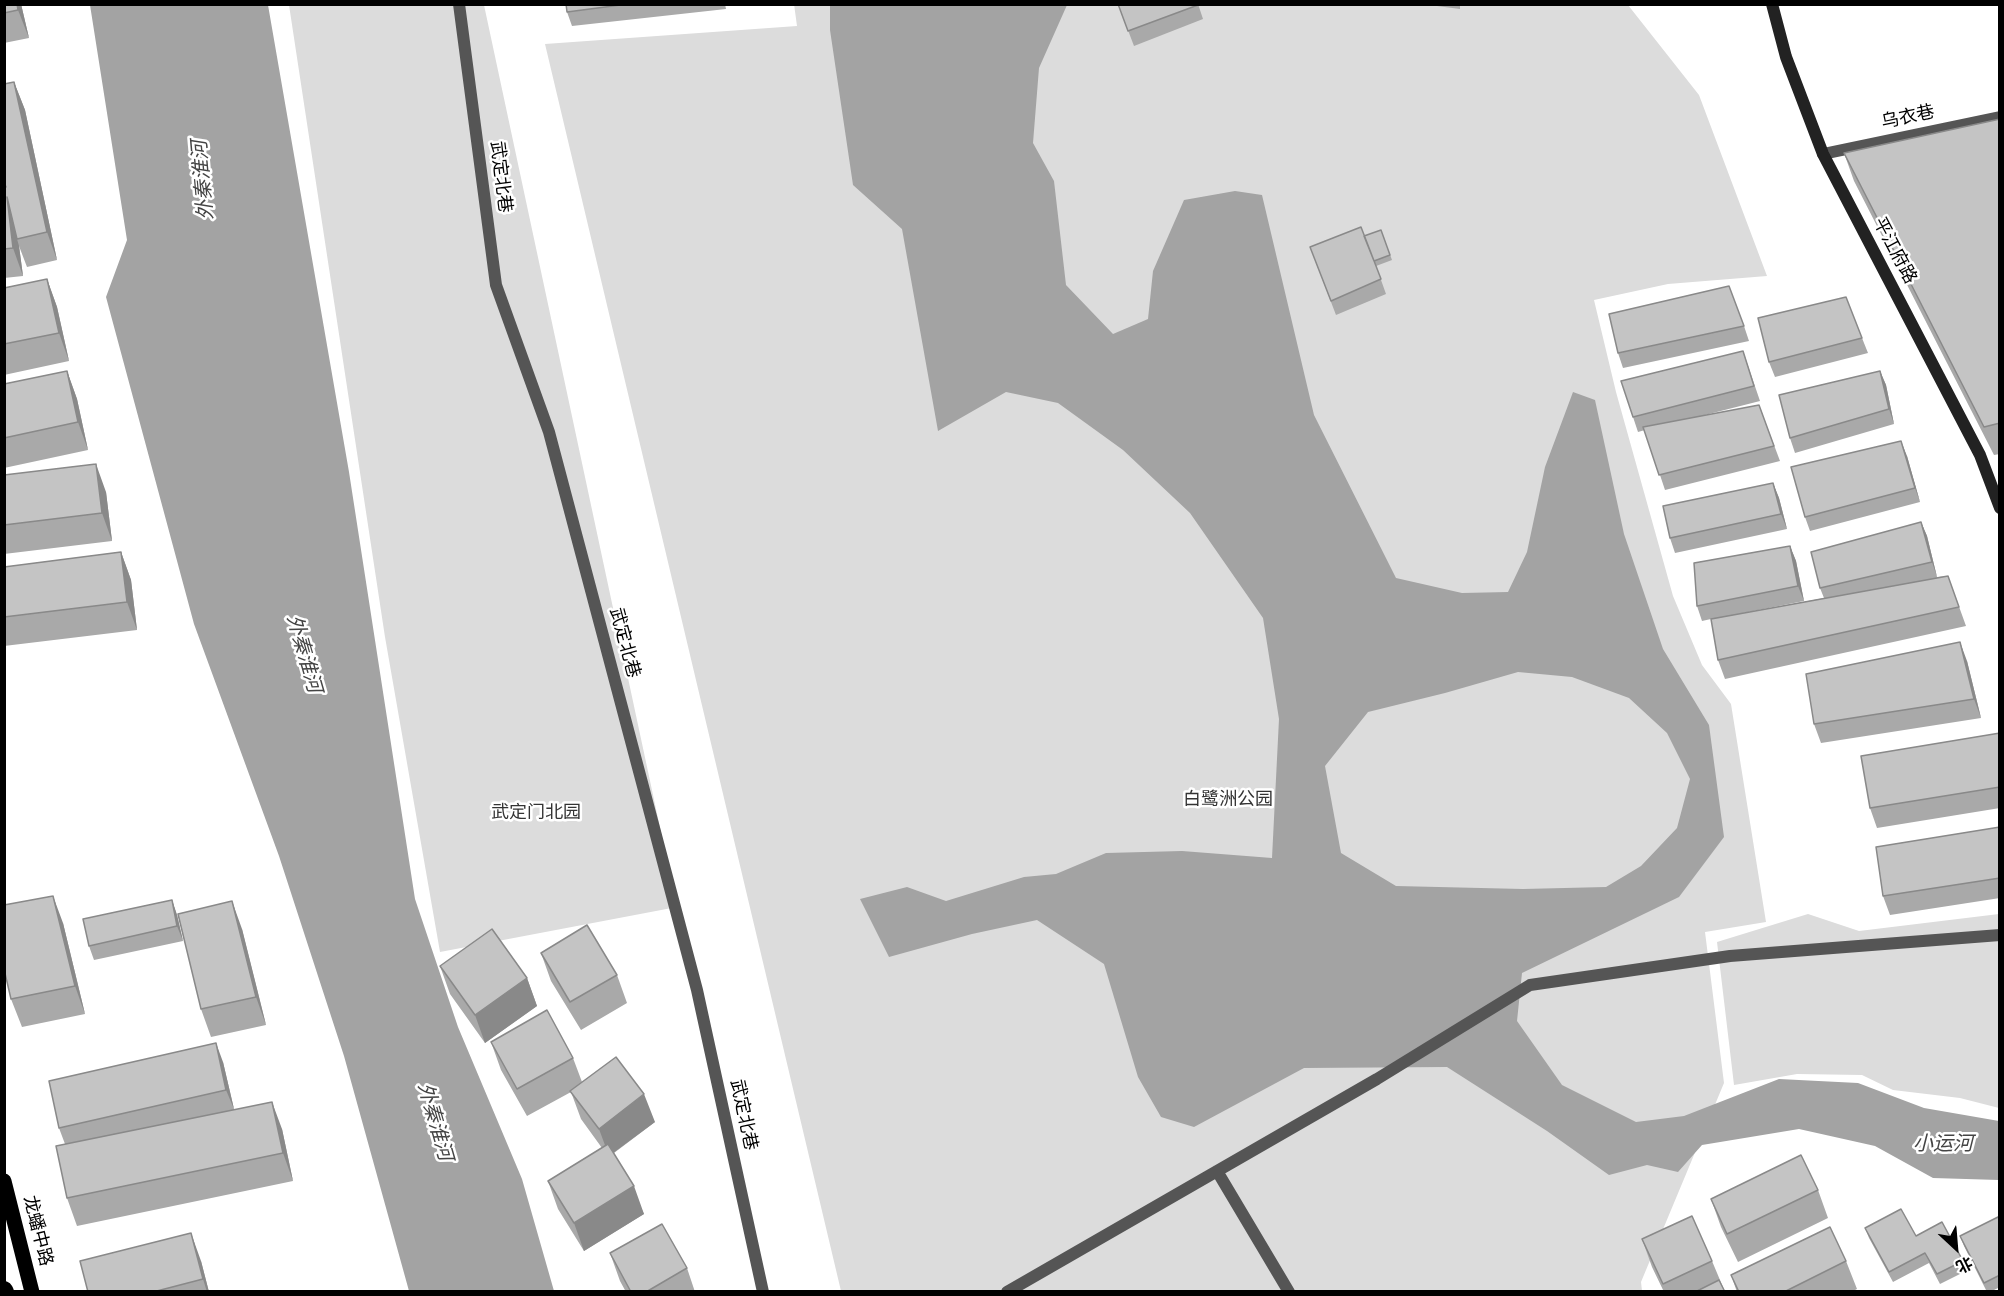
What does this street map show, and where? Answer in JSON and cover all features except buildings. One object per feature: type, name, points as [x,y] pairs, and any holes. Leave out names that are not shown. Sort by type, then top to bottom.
[{"type":"main road","name":"龙蟠中路","points":[[4,1180],[32,1292]]},
{"type":"street","name":"武定北巷","points":[[459,4],[496,285],[552,443],[697,990],[763,1292]]},
{"type":"street","name":"平江府路","points":[[1772,4],[1786,57],[1823,154],[1980,455],[2000,508]]},
{"type":"street","name":"乌衣巷","points":[[1823,154],[2000,117]]},
{"type":"street","points":[[1007,1292],[1377,1079],[1530,986],[1730,956],[2000,935]]},
{"type":"street","points":[[1217,1171],[1289,1292]]},
{"type":"green space","name":"白鹭洲公园","points":[[794,4],[1628,5],[1699,95],[1767,276],[1668,284],[1594,300],[1616,392],[1673,596],[1702,665],[1731,704],[1766,922],[1705,932],[1724,1083],[1641,1282],[1642,1291],[841,1291],[545,44],[797,26]]},
{"type":"green space","name":"武定门北园","points":[[289,5],[484,5],[677,907],[440,952],[385,637]]},
{"type":"green space","points":[[1808,914],[1859,931],[1999,914],[1999,1108],[1960,1098],[1893,1090],[1862,1075],[1797,1074],[1734,1085],[1717,942]]},
{"type":"water","name":"外秦淮河","points":[[90,5],[268,5],[349,472],[415,899],[458,1027],[522,1179],[554,1291],[409,1291],[344,1056],[279,856],[194,624],[106,297],[127,240]]},
{"type":"water","name":"小运河","points":[[830,5],[1067,5],[1039,68],[1033,143],[1054,181],[1066,285],[1113,334],[1148,319],[1153,271],[1184,200],[1235,191],[1262,195],[1314,415],[1396,578],[1462,593],[1508,592],[1527,552],[1545,467],[1573,392],[1595,400],[1624,534],[1663,649],[1709,725],[1724,837],[1679,897],[1522,973],[1517,1021],[1562,1085],[1636,1122],[1684,1116],[1779,1079],[1858,1083],[1924,1108],[1999,1121],[1999,1180],[1933,1178],[1875,1146],[1799,1129],[1702,1145],[1678,1172],[1647,1165],[1609,1175],[1547,1131],[1447,1067],[1304,1068],[1194,1127],[1161,1117],[1138,1077],[1104,964],[1037,920],[972,934],[889,957],[860,899],[907,887],[946,901],[1024,877],[1056,874],[1106,853],[1182,851],[1272,858],[1279,719],[1263,618],[1190,513],[1123,450],[1058,403],[1006,392],[938,431],[902,229],[853,185],[830,30]],"holes":[[[1518,672],[1572,677],[1629,698],[1667,733],[1690,779],[1677,828],[1641,866],[1606,887],[1523,889],[1396,886],[1341,853],[1325,766],[1368,712]]]}]
